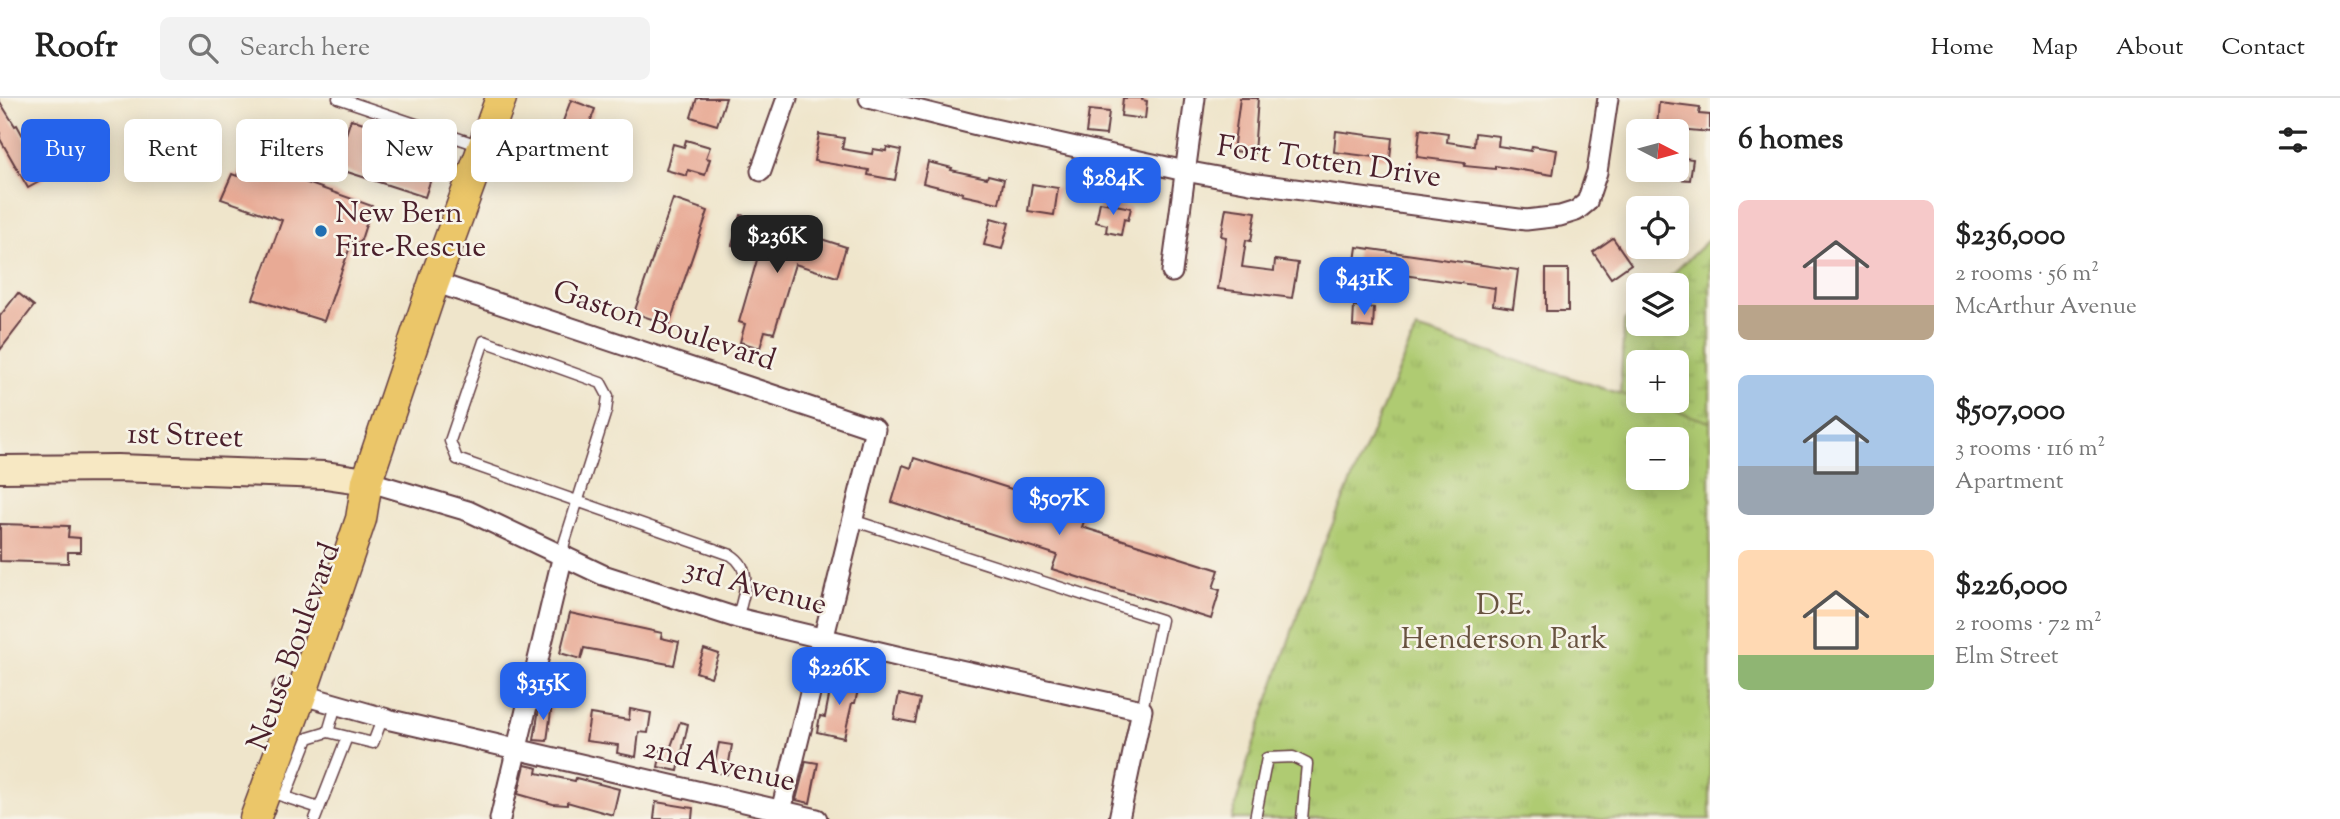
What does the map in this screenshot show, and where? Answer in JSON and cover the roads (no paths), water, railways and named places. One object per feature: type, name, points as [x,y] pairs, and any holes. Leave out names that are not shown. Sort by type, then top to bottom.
[{"type":"main road","name":"Neuse Boulevard","points":[[494,119],[501,98]]},
{"type":"main road","name":"Neuse Boulevard","points":[[233,819],[292,692],[361,519],[367,481],[434,282],[472,182]]},
{"type":"main road","name":"1st Street","points":[[0,469],[117,467],[325,475],[367,481]]},
{"type":"main road","name":"Neuse Boulevard","points":[[255,819],[276,793],[302,745],[292,692]]},
{"type":"street","points":[[761,171],[787,98]]},
{"type":"street","name":"Fort Totten Drive","points":[[869,98],[1185,171],[1264,185],[1527,220],[1560,216],[1576,211],[1587,202],[1594,182],[1608,98]]},
{"type":"street","points":[[1172,272],[1195,98]]},
{"type":"street","name":"Gaston Boulevard","points":[[434,282],[875,429],[852,520]]},
{"type":"street","name":"3rd Avenue","points":[[367,481],[468,511],[603,575],[737,618],[1142,710]]},
{"type":"street","points":[[780,815],[852,520]]},
{"type":"street","points":[[500,819],[563,555]]},
{"type":"street","name":"2nd Avenue","points":[[292,692],[780,815],[817,819]]},
{"type":"street","points":[[1119,819],[1142,710]]},
{"type":"lane","points":[[338,98],[471,142]]},
{"type":"lane","points":[[563,555],[578,501],[606,411],[608,396],[601,383],[484,341],[450,441],[457,458],[578,501],[740,560],[747,578],[737,618]]},
{"type":"lane","points":[[852,520],[1161,620],[1142,710]]},
{"type":"lane","points":[[328,732],[336,705]]},
{"type":"lane","points":[[319,808],[276,793],[299,772],[302,745],[328,732],[373,743],[383,717]]},
{"type":"lane","points":[[315,819],[330,765],[347,737]]},
{"type":"lane","points":[[1255,819],[1267,758],[1293,757],[1307,764],[1302,819]]},
{"type":"place","name":"New Bern Fire-Rescue","points":[[321,231]]},
{"type":"park label","name":"D.E. Henderson Park","points":[[1504,623]]}]
